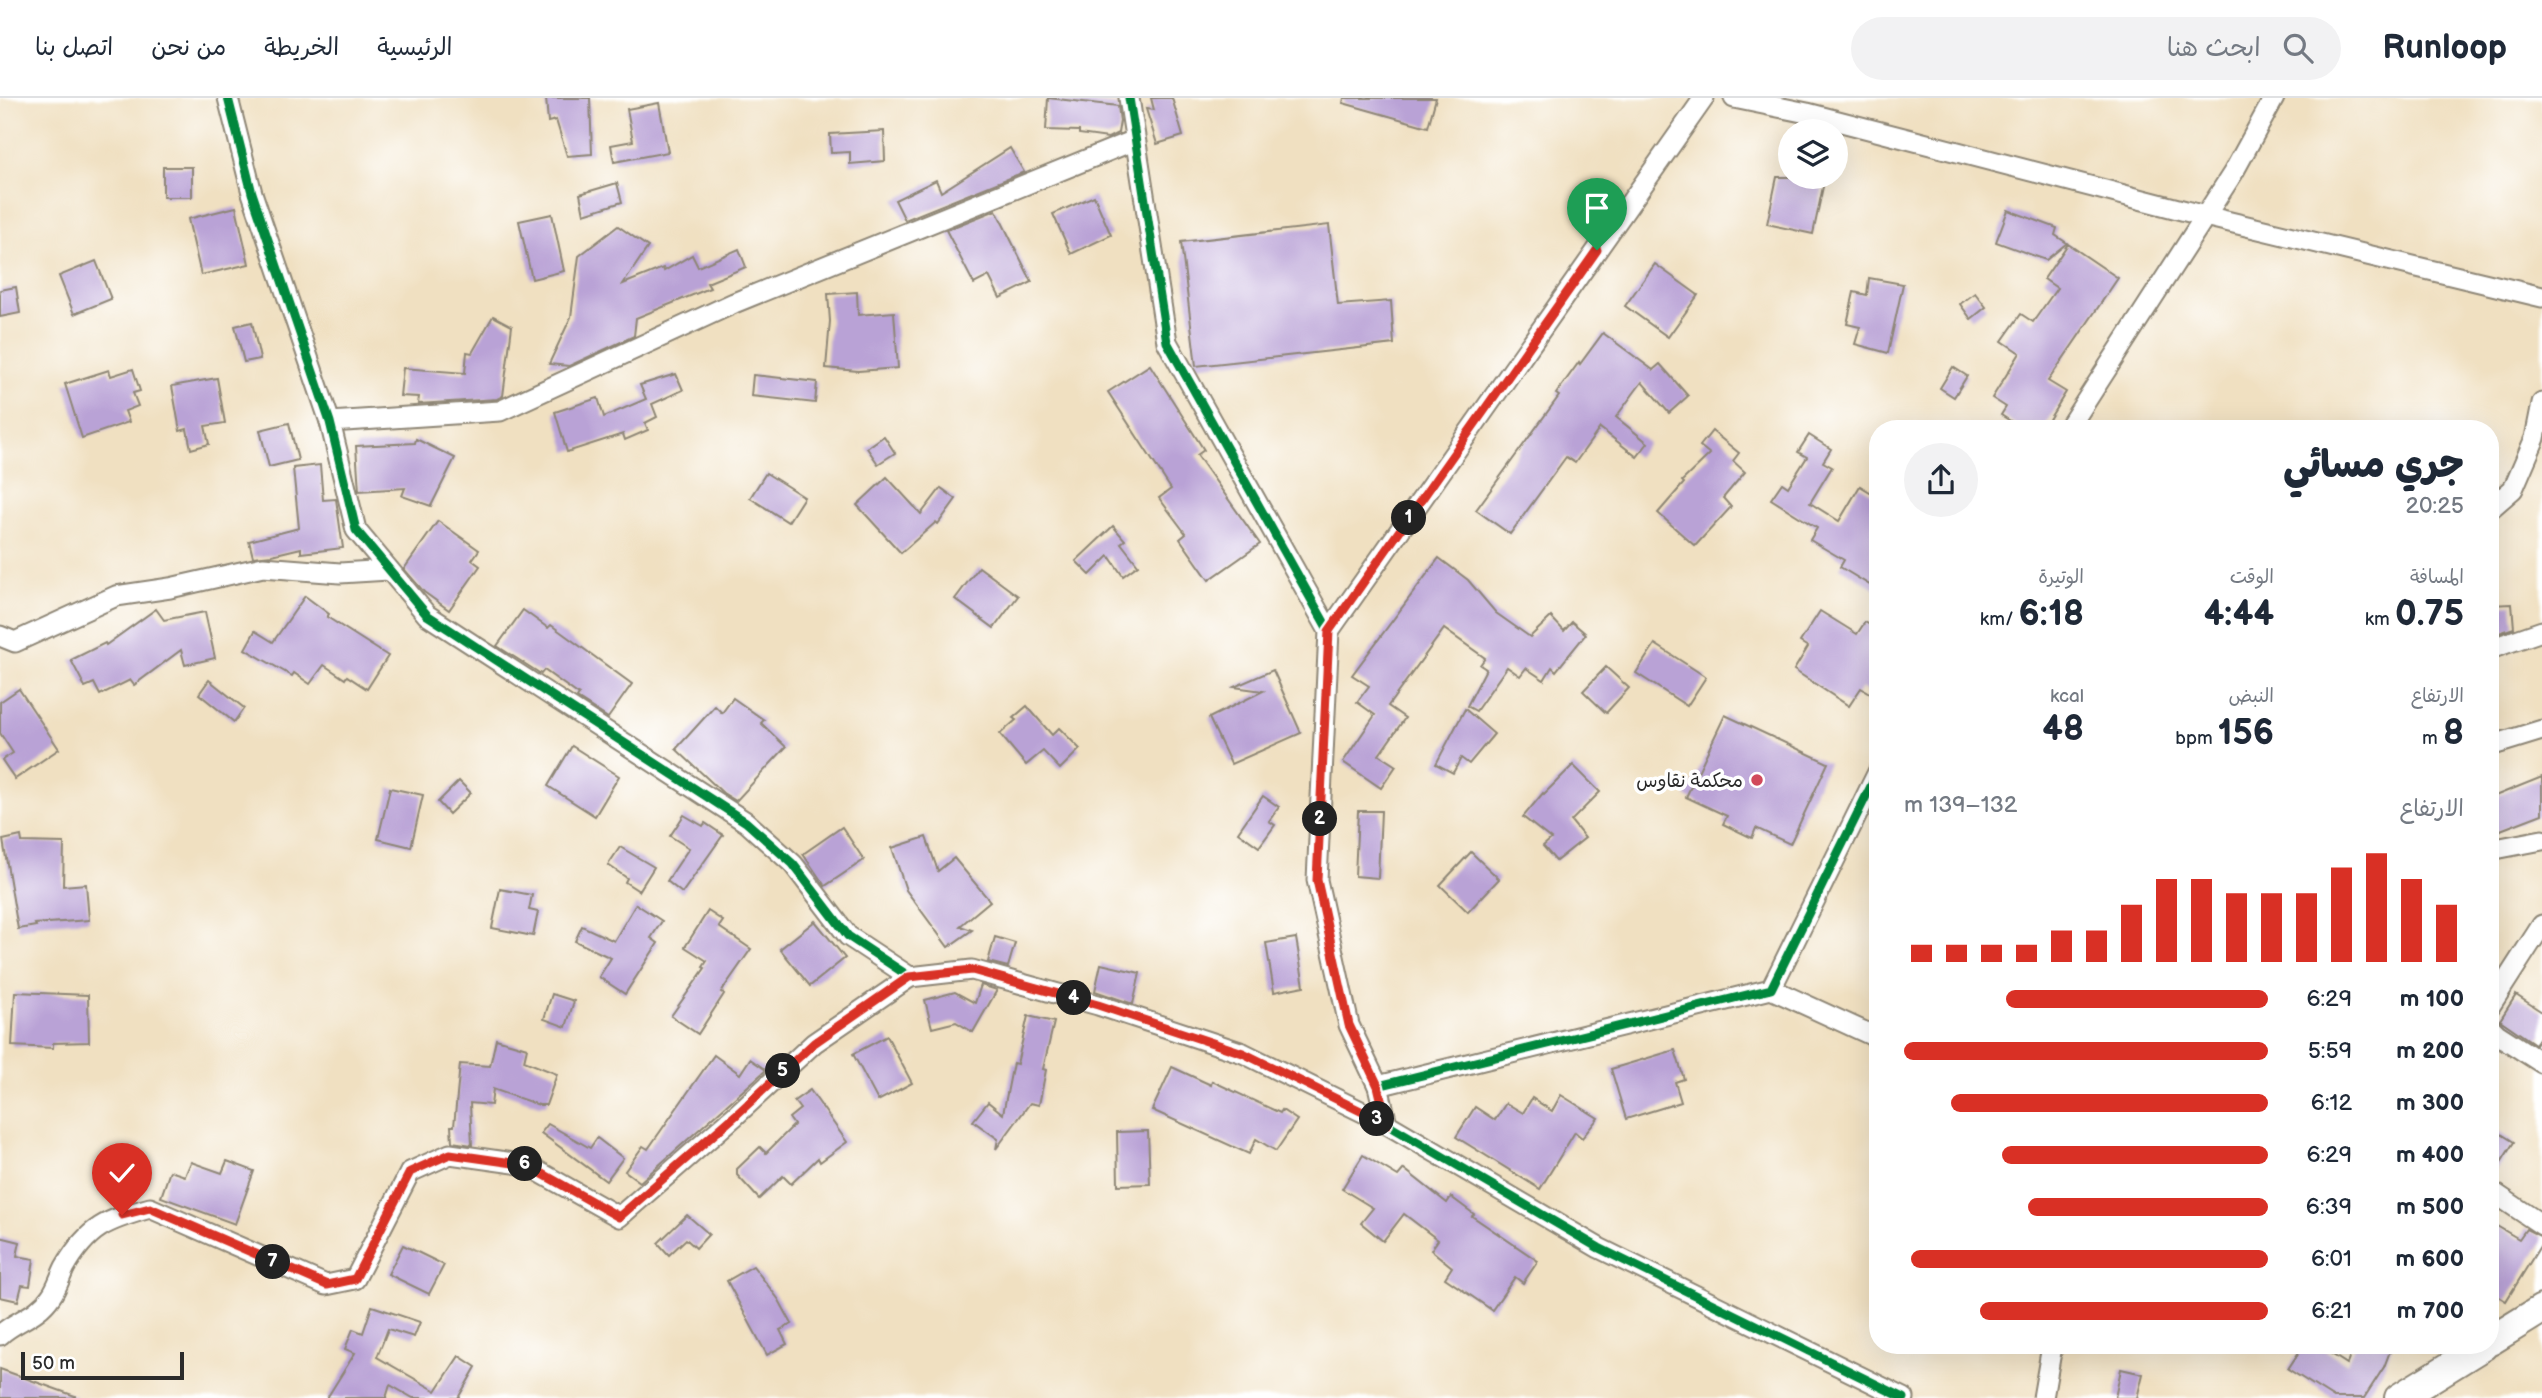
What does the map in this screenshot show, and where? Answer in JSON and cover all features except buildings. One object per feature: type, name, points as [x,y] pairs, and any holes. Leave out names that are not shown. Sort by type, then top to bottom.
[{"type":"street","points":[[228,98],[252,192],[330,422],[356,530],[426,615],[746,822],[793,864],[848,936],[909,977]]},
{"type":"street","points":[[1129,98],[1167,342],[1329,631],[1317,880],[1349,1025],[1378,1086],[1387,1124]]},
{"type":"street","points":[[1329,631],[1704,98]]},
{"type":"street","points":[[1734,98],[1810,106],[2205,216],[2542,298]]},
{"type":"street","points":[[2074,420],[2233,173],[2274,98]]},
{"type":"street","points":[[330,422],[500,411],[734,303],[1135,140]]},
{"type":"street","points":[[2499,501],[2513,489],[2535,438],[2542,403]]},
{"type":"street","points":[[0,636],[15,642],[116,596],[170,588],[263,567],[340,573],[389,570]]},
{"type":"street","points":[[2499,646],[2542,631]]},
{"type":"street","points":[[2499,743],[2542,730]]},
{"type":"street","points":[[1771,989],[1869,790]]},
{"type":"street","points":[[2499,848],[2542,840]]},
{"type":"street","points":[[2499,992],[2542,925]]},
{"type":"street","points":[[0,1335],[10,1326],[26,1321],[50,1298],[88,1234],[122,1215],[150,1208],[327,1285],[355,1279],[410,1172],[450,1154],[527,1165],[619,1217],[814,1043],[909,977],[972,970],[1098,1005],[1243,1053],[1387,1124],[1599,1248],[1904,1398]]},
{"type":"street","points":[[1378,1086],[1771,989],[1869,1034]]},
{"type":"street","points":[[2499,1035],[2542,1063]]},
{"type":"street","points":[[2499,1196],[2542,1225]]},
{"type":"street","points":[[2499,1335],[2542,1309]]},
{"type":"street","points":[[2043,1398],[2051,1354]]},
{"type":"street","points":[[2399,1398],[2470,1354]]},
{"type":"cycle path","points":[[228,98],[252,193],[330,422],[356,530],[427,615],[746,822],[793,864],[848,936],[910,977],[972,970],[1098,1005],[1243,1053],[1387,1124],[1599,1248],[1904,1398]]},
{"type":"cycle path","points":[[1129,98],[1167,342],[1329,631],[1317,880],[1349,1025],[1378,1086],[1771,989],[1869,790]]},
{"type":"place","name":"محكمة نقاوس","points":[[1757,780]]},
{"type":"route","points":[[122,1215],[150,1208],[327,1285],[355,1279],[410,1172],[450,1154],[527,1165],[619,1217],[814,1043],[909,977],[972,970],[1098,1005],[1243,1053],[1387,1124],[1378,1086],[1349,1025],[1317,880],[1329,631],[1597,250]]}]
